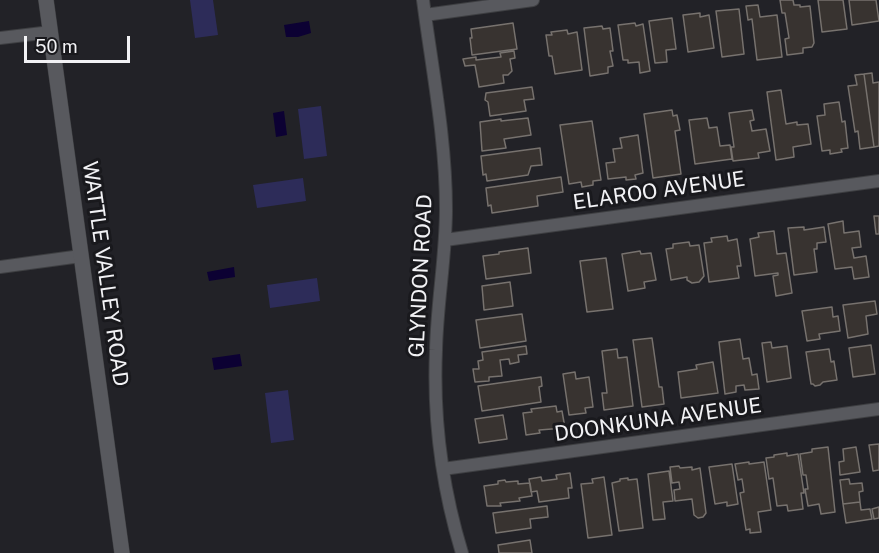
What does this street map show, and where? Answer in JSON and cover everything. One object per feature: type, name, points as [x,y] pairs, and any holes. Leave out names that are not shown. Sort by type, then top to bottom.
[{"type":"street","name":"WATTLE VALLEY ROAD","points":[[46,0],[122,553]]},
{"type":"street","name":"GLYNDON ROAD","points":[[423,0],[443,150],[446,209],[435,379],[437,426],[449,505],[462,553]]},
{"type":"street","points":[[425,15],[532,0]]},
{"type":"street","points":[[0,39],[51,32]]},
{"type":"street","name":"ELAROO AVENUE","points":[[445,240],[879,181]]},
{"type":"street","points":[[0,267],[81,256]]},
{"type":"street","name":"DOONKUNA AVENUE","points":[[443,469],[879,409]]},
{"type":"shaded area","points":[[190,0],[213,0],[218,35],[195,38]]},
{"type":"shaded area","points":[[309,21],[311,33],[298,37],[286,37],[284,25]]},
{"type":"shaded area","points":[[321,106],[327,156],[304,159],[298,109]]},
{"type":"shaded area","points":[[284,111],[287,135],[276,137],[273,113]]},
{"type":"shaded area","points":[[303,178],[306,201],[257,208],[253,185]]},
{"type":"shaded area","points":[[234,267],[235,277],[209,281],[207,272]]},
{"type":"shaded area","points":[[317,278],[320,301],[270,308],[267,285]]},
{"type":"shaded area","points":[[240,354],[242,366],[214,370],[212,358]]},
{"type":"shaded area","points":[[288,390],[294,440],[271,443],[265,393]]},
{"type":"building","points":[[780,0],[793,0],[794,5],[800,5],[800,7],[810,6],[814,43],[812,47],[803,48],[803,53],[787,55],[785,39],[789,38],[785,13],[782,13]]},
{"type":"building","points":[[818,0],[843,0],[847,29],[822,32]]},
{"type":"building","points":[[849,0],[876,0],[879,21],[852,25]]},
{"type":"building","points":[[758,5],[760,17],[777,15],[782,57],[757,60],[752,19],[748,20],[746,6]]},
{"type":"building","points":[[739,9],[744,54],[722,57],[716,11]]},
{"type":"building","points":[[700,13],[700,17],[709,15],[714,48],[688,52],[683,15]]},
{"type":"building","points":[[672,18],[676,49],[666,50],[667,62],[655,63],[649,21]]},
{"type":"building","points":[[513,23],[517,49],[472,55],[471,29]]},
{"type":"building","points":[[635,23],[636,26],[643,24],[650,71],[640,73],[639,62],[628,63],[628,60],[623,60],[618,25]]},
{"type":"building","points":[[602,26],[603,29],[610,28],[613,51],[610,51],[613,66],[608,67],[608,73],[590,76],[584,28]]},
{"type":"building","points":[[567,30],[568,34],[577,32],[582,70],[555,74],[546,35]]},
{"type":"building","points":[[514,51],[515,58],[510,59],[512,71],[508,75],[503,75],[504,83],[479,87],[475,65],[465,66],[463,59],[501,57],[500,53]]},
{"type":"building","points":[[872,73],[873,83],[879,82],[879,146],[874,147],[864,74]]},
{"type":"building","points":[[864,74],[874,147],[860,149],[848,86],[857,85],[855,75]]},
{"type":"building","points":[[532,87],[534,99],[524,100],[526,111],[490,116],[488,102],[485,100],[486,93]]},
{"type":"building","points":[[781,90],[786,124],[797,122],[797,125],[808,124],[811,144],[793,147],[794,157],[776,160],[767,92]]},
{"type":"building","points":[[839,102],[842,122],[845,121],[848,148],[841,149],[842,152],[830,154],[830,150],[822,151],[817,116],[825,115],[824,104]]},
{"type":"building","points":[[672,110],[673,116],[677,115],[680,130],[675,131],[681,174],[653,178],[644,114]]},
{"type":"building","points":[[752,110],[754,120],[750,121],[752,131],[766,129],[770,151],[758,153],[759,158],[733,161],[731,147],[734,147],[729,113]]},
{"type":"building","points":[[528,118],[531,135],[504,139],[506,148],[482,151],[480,122]]},
{"type":"building","points":[[707,118],[709,128],[717,127],[720,146],[730,145],[732,159],[695,164],[689,120]]},
{"type":"building","points":[[592,121],[601,180],[593,181],[593,185],[582,187],[581,182],[569,184],[560,125]]},
{"type":"building","points":[[638,135],[643,173],[635,175],[636,179],[626,180],[626,177],[608,179],[606,163],[615,162],[613,149],[622,148],[620,138]]},
{"type":"building","points":[[540,148],[542,165],[531,166],[528,175],[487,181],[486,174],[483,175],[481,156]]},
{"type":"building","points":[[561,177],[563,192],[537,196],[538,206],[492,213],[491,205],[488,206],[486,188]]},
{"type":"building","points":[[874,216],[879,216],[879,234],[876,234]]},
{"type":"building","points":[[843,221],[844,233],[859,231],[861,247],[852,248],[854,258],[866,256],[869,277],[854,279],[852,267],[835,269],[828,224]]},
{"type":"building","points":[[804,227],[804,230],[824,227],[826,242],[817,243],[817,249],[814,249],[817,272],[794,275],[788,228]]},
{"type":"building","points":[[774,231],[777,254],[786,253],[792,293],[776,296],[773,276],[778,273],[755,276],[750,239],[759,237],[758,233]]},
{"type":"building","points":[[727,236],[728,241],[737,239],[741,266],[737,266],[739,278],[709,282],[704,243],[712,242],[711,238]]},
{"type":"building","points":[[689,242],[690,246],[699,245],[704,276],[699,282],[692,283],[687,280],[687,277],[671,280],[666,249],[673,248],[673,244]]},
{"type":"building","points":[[528,248],[531,273],[486,279],[483,256]]},
{"type":"building","points":[[640,251],[641,254],[651,253],[656,280],[644,282],[645,288],[628,291],[622,254]]},
{"type":"building","points":[[606,258],[613,309],[587,312],[580,261]]},
{"type":"building","points":[[510,282],[513,306],[484,310],[482,286]]},
{"type":"building","points":[[875,301],[877,314],[866,316],[868,334],[848,338],[843,305]]},
{"type":"building","points":[[832,307],[833,317],[838,316],[840,331],[819,334],[820,339],[807,341],[802,311]]},
{"type":"building","points":[[522,314],[526,341],[480,348],[476,320]]},
{"type":"building","points":[[652,338],[659,387],[662,387],[664,404],[642,407],[633,340]]},
{"type":"building","points":[[740,339],[743,359],[749,358],[752,375],[757,374],[759,389],[745,390],[744,385],[736,386],[736,392],[725,394],[719,342]]},
{"type":"building","points":[[771,342],[772,348],[787,346],[791,378],[767,382],[762,343]]},
{"type":"building","points":[[871,345],[875,374],[853,377],[849,348]]},
{"type":"building","points":[[526,346],[527,354],[518,355],[519,362],[510,364],[509,359],[500,360],[502,376],[489,377],[489,381],[475,382],[473,369],[479,369],[478,361],[483,360],[482,352]]},
{"type":"building","points":[[617,349],[618,358],[627,357],[633,406],[604,410],[602,393],[607,393],[602,351]]},
{"type":"building","points":[[829,349],[831,362],[834,361],[837,380],[815,386],[811,384],[806,352]]},
{"type":"building","points":[[713,362],[718,393],[681,398],[678,372],[697,369],[696,365]]},
{"type":"building","points":[[575,372],[576,379],[589,377],[593,407],[585,408],[586,413],[569,415],[563,374]]},
{"type":"building","points":[[541,377],[542,386],[539,387],[541,402],[482,411],[478,386]]},
{"type":"building","points":[[556,406],[557,412],[562,411],[565,428],[539,430],[540,433],[526,435],[523,413],[532,412],[531,409]]},
{"type":"building","points":[[503,415],[507,439],[479,443],[475,419]]},
{"type":"building","points":[[879,444],[879,470],[873,471],[869,445]]},
{"type":"building","points":[[828,447],[835,512],[821,514],[819,504],[808,506],[805,489],[808,489],[806,475],[803,475],[800,454],[812,452],[812,449]]},
{"type":"building","points":[[856,447],[860,472],[840,475],[839,462],[844,461],[843,449]]},
{"type":"building","points":[[787,453],[787,456],[798,454],[804,493],[801,493],[803,509],[788,511],[787,505],[777,506],[773,478],[769,479],[766,458]]},
{"type":"building","points":[[749,462],[749,464],[764,462],[771,510],[758,512],[761,532],[750,533],[750,529],[746,530],[740,493],[744,492],[742,479],[738,480],[735,464]]},
{"type":"building","points":[[732,464],[738,504],[727,506],[727,502],[715,504],[709,467]]},
{"type":"building","points":[[679,466],[680,468],[692,467],[692,470],[700,468],[706,513],[703,517],[698,518],[694,515],[692,499],[675,501],[674,490],[680,489],[679,482],[672,483],[670,467]]},
{"type":"building","points":[[669,471],[673,501],[663,502],[665,519],[653,520],[648,474]]},
{"type":"building","points":[[570,473],[572,488],[568,488],[569,498],[539,502],[537,491],[531,492],[529,479],[541,477],[542,481],[557,479],[556,475]]},
{"type":"building","points":[[604,477],[612,535],[588,538],[581,484],[593,483],[592,479]]},
{"type":"building","points":[[628,478],[628,480],[637,479],[643,528],[619,531],[612,483]]},
{"type":"building","points":[[849,479],[850,484],[862,483],[863,491],[859,492],[860,502],[843,504],[840,480]]},
{"type":"building","points":[[505,480],[506,482],[518,481],[518,484],[530,483],[532,496],[519,498],[520,501],[500,503],[501,506],[487,506],[484,486],[498,484],[498,481]]},
{"type":"building","points":[[860,502],[861,510],[870,509],[872,519],[846,523],[843,504]]},
{"type":"building","points":[[547,506],[548,517],[530,519],[531,528],[496,533],[493,513]]},
{"type":"building","points":[[879,507],[879,518],[874,519],[872,509]]},
{"type":"building","points":[[530,540],[532,553],[499,553],[498,545]]}]
